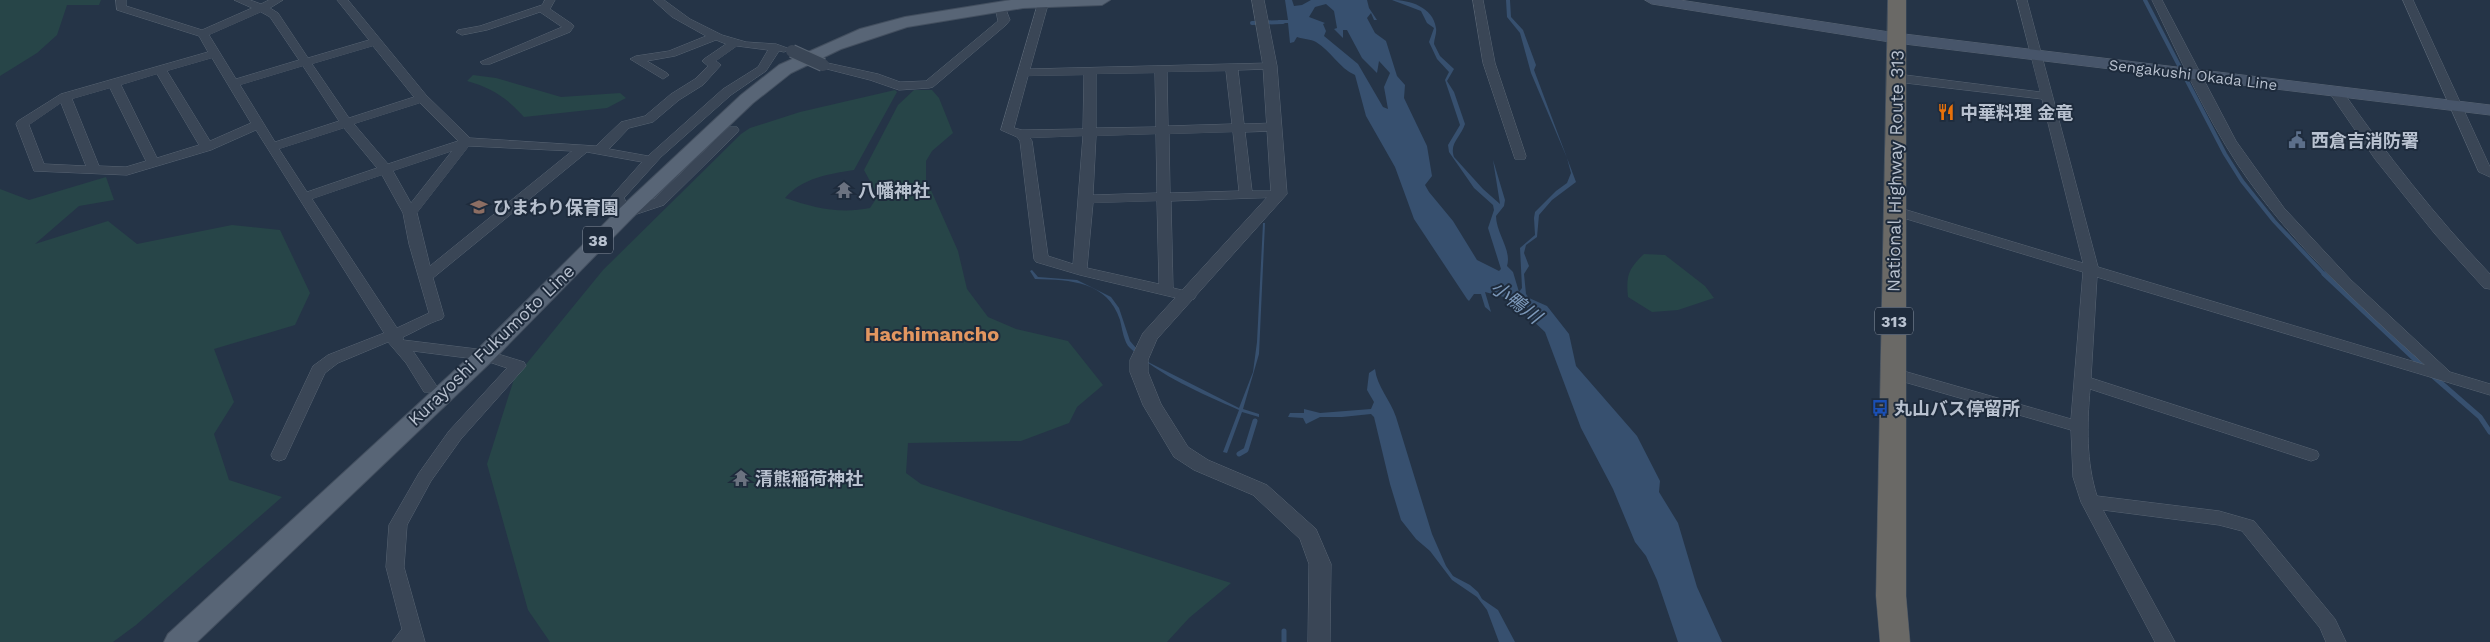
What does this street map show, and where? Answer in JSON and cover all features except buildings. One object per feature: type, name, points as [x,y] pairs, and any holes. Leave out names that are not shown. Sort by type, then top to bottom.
[{"type":"highway","name":"National Highway Route 313","points":[[1895,642],[1891,596],[1898,78],[1897,0]]},
{"type":"main road","name":"Kurayoshi Fukumoto Line","points":[[178,642],[485,355],[626,212],[747,99],[785,69],[812,54],[866,33],[929,18],[1044,1],[1102,0]]},
{"type":"main road","name":"Sengakushi Okada Line","points":[[1652,0],[1896,38],[2490,110]]},
{"type":"street","points":[[121,0],[121,8],[203,34],[272,147],[387,327],[412,359],[430,388]]},
{"type":"street","points":[[239,0],[261,7],[274,15],[346,122],[385,169],[410,214],[416,244],[436,316],[426,318],[395,339],[333,359],[319,370],[279,455]]},
{"type":"street","points":[[203,34],[278,0]]},
{"type":"street","points":[[342,0],[422,98],[466,142]]},
{"type":"street","points":[[658,0],[679,18],[714,36],[736,42],[792,51],[823,65],[874,77],[899,86],[929,84],[1002,24],[1004,20],[1000,7]]},
{"type":"street","points":[[1258,0],[1270,66],[1279,194],[1189,296],[1149,337],[1139,360],[1139,372],[1152,405],[1181,452],[1201,465],[1260,490],[1284,510],[1309,535],[1320,564],[1319,642]]},
{"type":"street","points":[[1478,0],[1489,63],[1520,156]]},
{"type":"street","points":[[2022,0],[2091,266],[2079,427],[2082,477],[2090,502],[2166,642]]},
{"type":"street","points":[[2156,0],[2222,129],[2253,177],[2307,243],[2440,374]]},
{"type":"street","points":[[2408,0],[2486,172],[2490,173]]},
{"type":"street","points":[[1044,1],[1007,130],[1021,134],[1275,127]]},
{"type":"street","points":[[462,32],[475,31],[548,3]]},
{"type":"street","points":[[486,62],[566,30],[568,26],[544,10],[548,3]]},
{"type":"street","points":[[663,75],[636,59],[671,54],[714,36]]},
{"type":"street","points":[[234,83],[377,41]]},
{"type":"street","points":[[599,151],[625,124],[649,119],[676,97],[699,82],[715,65],[708,61],[736,42]]},
{"type":"street","points":[[734,130],[659,202],[626,212],[617,198],[650,160],[728,92],[762,69],[776,47]]},
{"type":"street","points":[[216,53],[57,100],[22,124],[39,168],[127,171],[207,147],[259,124]]},
{"type":"street","points":[[1023,74],[1270,66]]},
{"type":"street","points":[[1232,68],[1246,195]]},
{"type":"street","points":[[160,69],[207,147]]},
{"type":"street","points":[[1161,70],[1166,290]]},
{"type":"street","points":[[1080,272],[1090,132],[1090,72]]},
{"type":"street","points":[[1898,78],[2046,96]]},
{"type":"street","points":[[114,83],[154,164]]},
{"type":"street","points":[[2336,92],[2385,162],[2442,231],[2490,284]]},
{"type":"street","points":[[65,98],[94,169]]},
{"type":"street","points":[[272,147],[422,98]]},
{"type":"street","points":[[1021,134],[1026,141],[1040,259],[1080,272],[1189,296]]},
{"type":"street","points":[[305,196],[466,142],[584,148],[650,160]]},
{"type":"street","points":[[410,214],[466,142]]},
{"type":"street","points":[[426,276],[584,148]]},
{"type":"street","points":[[1086,199],[1279,194]]},
{"type":"street","points":[[1895,211],[2389,358],[2490,390]]},
{"type":"street","points":[[395,339],[485,355],[518,366],[455,435],[425,477],[398,525],[395,567],[410,638]]},
{"type":"street","points":[[1893,373],[2079,427]]},
{"type":"street","points":[[2082,382],[2311,455]]},
{"type":"street","points":[[2090,502],[2219,518],[2248,526],[2328,624],[2336,642]]},
{"type":"green space","points":[[0,0],[101,0],[99,5],[67,5],[57,35],[37,53],[0,76]]},
{"type":"green space","points":[[473,75],[496,78],[561,97],[620,93],[626,98],[607,108],[524,117],[498,94],[467,81]]},
{"type":"green space","points":[[895,90],[897,92],[854,170],[826,175],[808,181],[785,198],[827,209],[859,210],[870,208],[878,196],[864,170],[898,105],[914,90],[932,90],[939,98],[953,133],[932,151],[926,161],[926,179],[958,251],[967,289],[988,317],[1016,329],[1068,341],[1103,385],[1077,407],[1069,423],[1021,441],[908,443],[906,473],[921,484],[1231,583],[1189,618],[1167,642],[550,642],[528,610],[487,464],[514,379],[603,270],[741,134],[750,128],[800,112]]},
{"type":"green space","points":[[106,177],[114,200],[79,206],[35,244],[108,221],[137,244],[232,225],[280,230],[310,293],[295,325],[214,349],[234,402],[214,434],[229,480],[282,497],[136,625],[113,642],[0,642],[0,189],[29,200]]},
{"type":"green space","points":[[1644,254],[1665,255],[1705,286],[1714,298],[1678,310],[1652,312],[1628,297],[1627,284],[1629,273],[1634,264]]},
{"type":"water","name":"小鴨川","points":[[1285,0],[1292,0],[1294,6],[1302,5],[1311,0],[1367,0],[1369,8],[1377,20],[1374,20],[1371,13],[1367,18],[1375,33],[1386,41],[1397,76],[1405,85],[1404,98],[1427,146],[1432,176],[1425,185],[1453,221],[1477,260],[1499,271],[1501,269],[1488,228],[1494,210],[1493,205],[1474,188],[1449,152],[1448,145],[1460,125],[1445,80],[1449,72],[1437,59],[1429,42],[1434,28],[1427,23],[1421,11],[1392,0],[1413,3],[1426,10],[1434,21],[1436,28],[1434,44],[1440,56],[1454,69],[1447,81],[1454,92],[1465,124],[1454,144],[1454,157],[1483,189],[1500,204],[1493,160],[1505,200],[1504,206],[1496,216],[1498,229],[1506,248],[1507,266],[1513,272],[1519,292],[1522,288],[1520,248],[1535,235],[1535,212],[1567,183],[1571,173],[1567,158],[1576,182],[1552,200],[1539,215],[1537,237],[1526,245],[1524,253],[1529,266],[1524,274],[1526,294],[1529,298],[1547,306],[1569,334],[1576,366],[1637,436],[1660,481],[1659,492],[1678,523],[1697,587],[1722,642],[1678,642],[1657,580],[1646,556],[1635,542],[1613,489],[1581,428],[1545,332],[1515,304],[1504,297],[1485,292],[1491,312],[1485,307],[1481,294],[1474,294],[1469,301],[1467,299],[1414,219],[1395,167],[1366,116],[1355,75],[1344,68],[1314,41],[1297,37],[1294,42],[1290,43],[1288,23],[1278,23],[1278,20],[1288,20]],"holes":[[[1326,4],[1334,11],[1337,28],[1334,29],[1343,38],[1343,30],[1347,30],[1362,58],[1377,73],[1379,61],[1390,73],[1384,87],[1388,109],[1383,107],[1358,64],[1324,36],[1326,31],[1323,24],[1325,23],[1309,17],[1315,7]]]},
{"type":"water","points":[[1506,0],[1510,0],[1511,17],[1523,30],[1536,65],[1534,70],[1567,158],[1531,73],[1520,33],[1507,17]]},
{"type":"water","points":[[1263,223],[1265,223],[1259,354],[1243,409],[1259,414],[1259,417],[1242,412],[1227,453],[1223,452],[1239,410],[1182,384],[1155,368],[1130,348],[1126,343],[1120,320],[1114,307],[1097,290],[1111,297],[1119,308],[1130,341],[1148,362],[1239,408],[1253,372],[1257,342]]},
{"type":"water","points":[[1032,270],[1038,277],[1077,280],[1097,290],[1074,282],[1035,279],[1030,271]]},
{"type":"water","points":[[1375,369],[1378,382],[1396,417],[1432,534],[1446,566],[1453,576],[1470,585],[1478,592],[1482,599],[1498,610],[1515,642],[1499,642],[1487,610],[1477,597],[1452,580],[1430,551],[1416,539],[1401,520],[1390,484],[1374,417],[1371,414],[1320,417],[1306,424],[1303,418],[1288,417],[1290,413],[1304,413],[1304,409],[1320,413],[1371,409],[1374,402],[1367,390],[1369,373]]},
{"type":"waterway","points":[[2145,0],[2225,154],[2242,181],[2274,221],[2324,274]]},
{"type":"waterway","points":[[1252,23],[1283,22]]},
{"type":"waterway","points":[[2324,274],[2422,366]]},
{"type":"waterway","points":[[2433,376],[2480,417],[2490,432]]},
{"type":"waterway","points":[[1239,454],[1246,450],[1255,421]]},
{"type":"waterway","points":[[1284,631],[1284,642]]},
{"type":"place","name":"中華料理 金竜","points":[[1946,112]]},
{"type":"place","name":"西倉吉消防署","points":[[2297,140]]},
{"type":"place","name":"八幡神社","points":[[844,190]]},
{"type":"place","name":"ひまわり保育園","points":[[479,207]]},
{"type":"place","name":"丸山バス停留所","points":[[1880,408]]},
{"type":"place","name":"清熊稲荷神社","points":[[741,478]]},
{"type":"district","name":"Hachimancho","points":[[932,334]]}]
